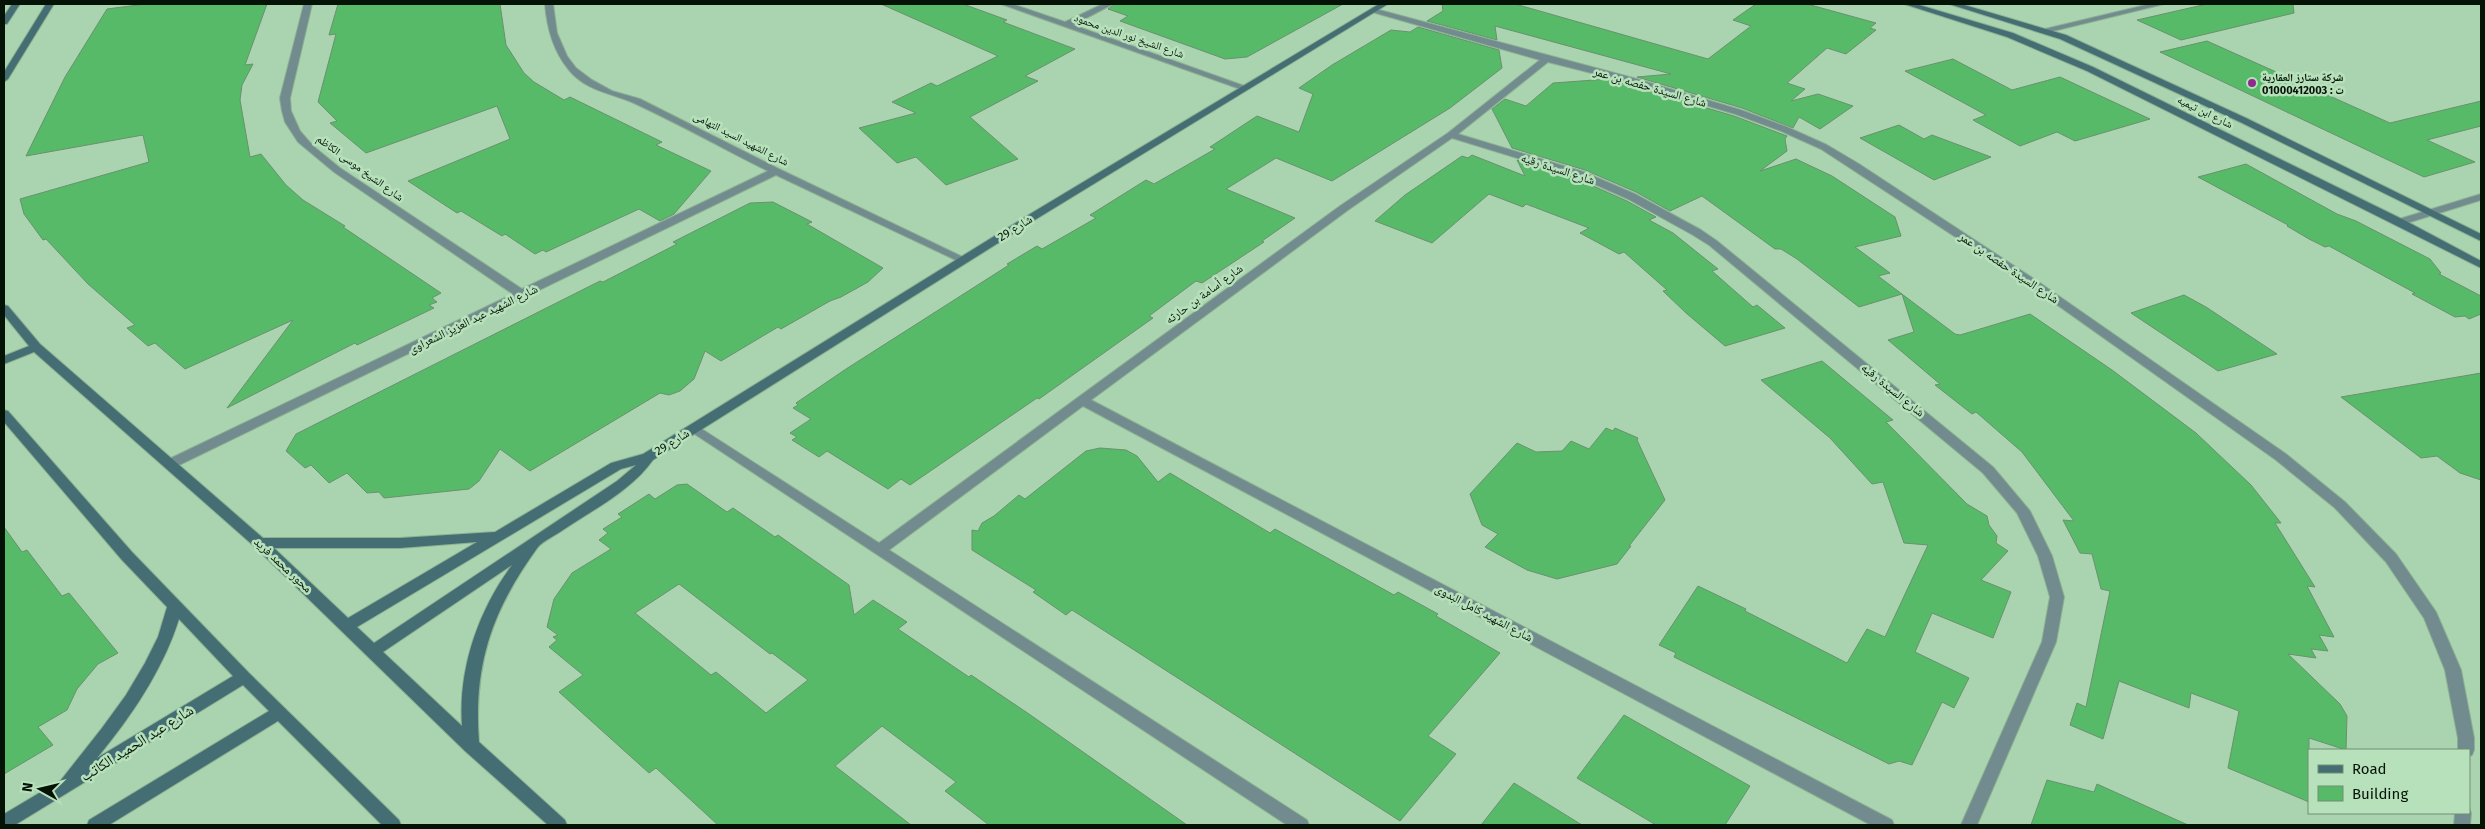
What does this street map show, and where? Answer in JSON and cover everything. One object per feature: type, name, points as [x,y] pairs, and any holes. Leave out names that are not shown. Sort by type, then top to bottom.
[{"type":"street","points":[[4,22],[16,4]]},
{"type":"street","points":[[4,79],[50,4]]},
{"type":"street","name":"شارع الشيخ موسى الكاظم","points":[[308,4],[286,98],[286,114],[292,129],[310,149],[337,170],[523,294]]},
{"type":"street","name":"شارع الشهيد السيد التهامى","points":[[549,4],[553,33],[563,56],[573,70],[589,82],[682,123],[776,171],[964,260]]},
{"type":"street","name":"شارع الشيخ نور الدين محمود","points":[[1006,4],[1246,88]]},
{"type":"street","points":[[1066,25],[1109,4]]},
{"type":"street","name":"شارع ابن تيميه","points":[[1908,4],[2010,34],[2057,54],[2400,222],[2481,265]]},
{"type":"street","name":"شارع ابن تيميه","points":[[1953,4],[2030,25],[2082,45],[2243,120],[2481,238]]},
{"type":"street","points":[[2045,30],[2160,4]]},
{"type":"street","name":"شارع السيدة حفصه بن عمر","points":[[1380,7],[1546,59],[1634,81],[1738,112],[1824,147],[2036,285],[2281,456],[2340,504],[2391,558],[2431,616],[2453,670],[2466,738],[2466,749]]},
{"type":"street","name":"شارع 29","points":[[346,626],[616,466],[648,457],[964,260],[1380,7]]},
{"type":"street","points":[[2010,34],[2030,25]]},
{"type":"street","points":[[2057,54],[2082,45]]},
{"type":"street","name":"شارع أسامة بن حارثه","points":[[879,550],[1344,208],[1450,135],[1546,59]]},
{"type":"street","name":"شارع السيدة رقيه","points":[[1450,135],[1579,174],[1638,199],[1713,243],[1941,429],[1988,470],[2023,511],[2045,556],[2057,597],[2049,642],[1969,825]]},
{"type":"street","name":"شارع الشهيد عبد العزيز الشعراوى","points":[[170,464],[776,171]]},
{"type":"street","points":[[2400,222],[2481,197]]},
{"type":"street","name":"محور محمد فريد","points":[[4,308],[36,346],[260,543],[471,746],[559,825]]},
{"type":"street","points":[[4,360],[36,346]]},
{"type":"street","name":"شارع الشهيد كامل البدوى","points":[[1082,401],[1886,825]]},
{"type":"street","points":[[4,414],[127,556],[278,712],[393,825]]},
{"type":"street","points":[[693,429],[1301,825]]},
{"type":"street","name":"شارع 29","points":[[373,651],[622,484],[638,470],[648,457]]},
{"type":"street","points":[[260,543],[400,543],[498,535]]},
{"type":"street","points":[[471,746],[468,715],[469,684],[475,654],[485,623],[499,594],[538,540]]},
{"type":"street","points":[[62,789],[105,738],[137,690],[161,646],[175,606]]},
{"type":"street","name":"شارع عبد الحميد الكاتب","points":[[4,823],[244,677]]},
{"type":"street","points":[[95,825],[278,712]]},
{"type":"building","points":[[146,4],[267,4],[245,65],[253,64],[242,85],[240,100],[250,157],[261,154],[286,185],[303,200],[345,226],[343,227],[441,293],[432,298],[437,302],[429,305],[434,308],[357,345],[355,343],[227,408],[293,320],[185,369],[155,343],[148,346],[127,328],[135,325],[88,284],[46,239],[43,240],[24,214],[20,199],[149,162],[143,135],[26,156],[65,77],[107,9]]},
{"type":"building","points":[[338,4],[500,4],[506,45],[524,73],[534,82],[564,100],[570,97],[662,142],[656,145],[711,171],[674,214],[660,221],[639,209],[546,252],[543,250],[535,254],[505,234],[502,236],[461,211],[457,213],[408,181],[510,139],[497,106],[366,153],[330,123],[337,121],[318,102],[336,34],[329,35]]},
{"type":"building","points":[[881,4],[963,4],[1007,20],[1003,22],[1075,49],[1025,76],[1038,81],[970,117],[1018,159],[946,185],[916,157],[897,163],[859,128],[916,113],[892,102],[931,83],[937,86],[998,56]]},
{"type":"building","points":[[1115,4],[1343,4],[1247,57],[1225,59],[1120,21],[1128,16],[1108,9]]},
{"type":"building","points":[[1442,4],[1515,4],[1708,59],[1751,26],[1733,20],[1756,4],[1807,4],[1876,23],[1870,28],[1876,30],[1846,54],[1827,48],[1787,83],[1805,89],[1791,101],[1818,94],[1853,106],[1820,129],[1799,117],[1793,128],[1742,108],[1637,77],[1671,74],[1495,26],[1497,40],[1427,21],[1443,11]]},
{"type":"building","points":[[2207,4],[2293,4],[2294,13],[2181,40],[2137,20]]},
{"type":"building","points":[[1418,27],[1499,50],[1502,68],[1450,108],[1332,181],[1276,158],[1226,189],[1295,218],[1262,241],[1264,242],[1202,283],[1196,281],[1149,316],[1153,318],[1039,399],[1037,398],[910,485],[901,479],[888,489],[827,451],[819,457],[792,440],[797,437],[790,433],[811,419],[793,408],[798,405],[796,403],[846,369],[1009,265],[1007,264],[1037,246],[1042,249],[1096,218],[1090,215],[1146,180],[1154,184],[1215,149],[1210,147],[1257,116],[1299,132],[1313,94],[1299,88],[1332,65],[1391,30],[1410,32]]},
{"type":"building","points":[[2207,41],[2390,123],[2481,101],[2481,126],[2427,140],[2475,162],[2424,177],[2160,52]]},
{"type":"building","points":[[1953,59],[2012,90],[2060,77],[2150,119],[2075,141],[2057,132],[2020,146],[1973,120],[1986,115],[1905,71]]},
{"type":"building","points":[[1608,79],[1734,116],[1787,136],[1785,139],[1787,151],[1760,171],[1796,159],[1832,176],[1895,217],[1901,236],[1855,247],[1890,273],[1878,276],[1902,294],[1859,307],[1797,259],[1781,249],[1775,249],[1702,196],[1670,211],[1636,192],[1585,170],[1512,148],[1492,109],[1505,99],[1526,106],[1553,83]]},
{"type":"building","points":[[1899,125],[1924,139],[1932,135],[1991,157],[1934,180],[1860,138]]},
{"type":"building","points":[[1472,155],[1525,176],[1517,160],[1575,178],[1627,201],[1656,217],[1649,220],[1673,233],[1718,269],[1712,271],[1753,307],[1757,305],[1785,328],[1725,346],[1686,313],[1663,291],[1667,290],[1624,252],[1619,254],[1580,233],[1589,228],[1526,204],[1523,207],[1489,194],[1432,243],[1375,221],[1405,195],[1462,156],[1468,158]]},
{"type":"building","points":[[2246,164],[2337,214],[2356,221],[2430,259],[2441,273],[2439,274],[2481,296],[2481,314],[2469,319],[2465,316],[2455,317],[2329,246],[2325,247],[2309,239],[2288,225],[2198,177]]},
{"type":"building","points":[[773,202],[812,222],[807,224],[883,268],[868,282],[781,329],[778,327],[721,361],[705,351],[694,379],[680,391],[669,395],[660,393],[530,471],[500,449],[479,481],[469,489],[384,498],[379,492],[367,493],[347,473],[329,483],[311,465],[305,468],[286,451],[296,434],[600,281],[603,282],[677,244],[673,242],[750,203]]},
{"type":"building","points":[[1902,294],[1955,334],[1960,335],[2030,314],[2112,370],[2196,433],[2251,485],[2281,523],[2275,523],[2315,587],[2307,586],[2334,637],[2319,635],[2328,651],[2311,649],[2316,658],[2288,654],[2340,704],[2347,716],[2346,749],[2309,738],[2308,802],[2228,768],[2239,711],[2191,693],[2189,708],[2119,681],[2103,739],[2070,725],[2077,703],[2086,707],[2110,591],[2101,589],[2092,554],[2080,553],[2063,520],[2074,521],[2022,452],[1976,412],[1972,414],[1935,385],[1940,384],[1888,340],[1914,332]]},
{"type":"building","points":[[2184,295],[2206,307],[2277,354],[2218,371],[2131,313]]},
{"type":"building","points":[[1822,361],[1893,420],[1886,422],[1967,504],[1987,516],[1989,525],[1997,536],[1996,543],[2008,551],[1981,580],[2011,592],[1993,638],[1932,613],[1915,652],[1969,678],[1954,708],[1942,702],[1912,765],[1899,761],[1889,764],[1674,657],[1676,653],[1659,645],[1698,586],[1746,609],[1745,611],[1847,663],[1867,629],[1885,637],[1928,545],[1904,543],[1883,482],[1872,484],[1830,438],[1761,380]]},
{"type":"building","points":[[2481,373],[2481,480],[2460,473],[2437,456],[2421,458],[2341,397]]},
{"type":"building","points":[[1606,428],[1613,431],[1615,428],[1638,438],[1637,440],[1665,500],[1617,564],[1557,579],[1527,570],[1485,547],[1498,534],[1482,525],[1470,494],[1517,443],[1536,452],[1562,451],[1571,441],[1589,449]]},
{"type":"building","points":[[1100,448],[1126,450],[1137,456],[1158,482],[1170,473],[1270,533],[1275,529],[1394,595],[1398,592],[1438,614],[1436,616],[1500,653],[1428,736],[1456,754],[1400,821],[1072,610],[1066,615],[1033,592],[1036,590],[972,550],[972,530],[978,531],[982,523],[994,516],[1019,495],[1025,499],[1086,451]]},
{"type":"building","points":[[687,484],[727,512],[733,508],[775,537],[778,535],[849,585],[854,615],[873,600],[907,622],[898,629],[969,677],[971,675],[1029,714],[1187,825],[989,825],[945,791],[956,782],[882,726],[835,766],[911,825],[718,825],[656,768],[649,773],[559,692],[583,675],[549,647],[557,640],[553,637],[558,635],[547,627],[554,599],[572,573],[611,549],[599,540],[608,533],[603,529],[622,517],[618,514],[649,494],[655,499],[677,485]],"holes":[[[679,584],[770,654],[772,653],[808,680],[766,713],[716,672],[711,675],[635,613]]]},
{"type":"building","points":[[4,527],[22,552],[27,550],[62,596],[69,593],[118,653],[98,664],[77,689],[67,710],[38,727],[53,745],[4,774]]},
{"type":"building","points":[[1624,715],[1750,786],[1725,825],[1656,825],[1577,778]]},
{"type":"building","points":[[2047,780],[2094,792],[2097,784],[2188,825],[2031,825]]},
{"type":"building","points":[[1514,783],[1582,825],[1481,825]]},
{"type":"place","name":"شركة ستارز العقارية ت : 01000412003","points":[[2252,83]]}]
